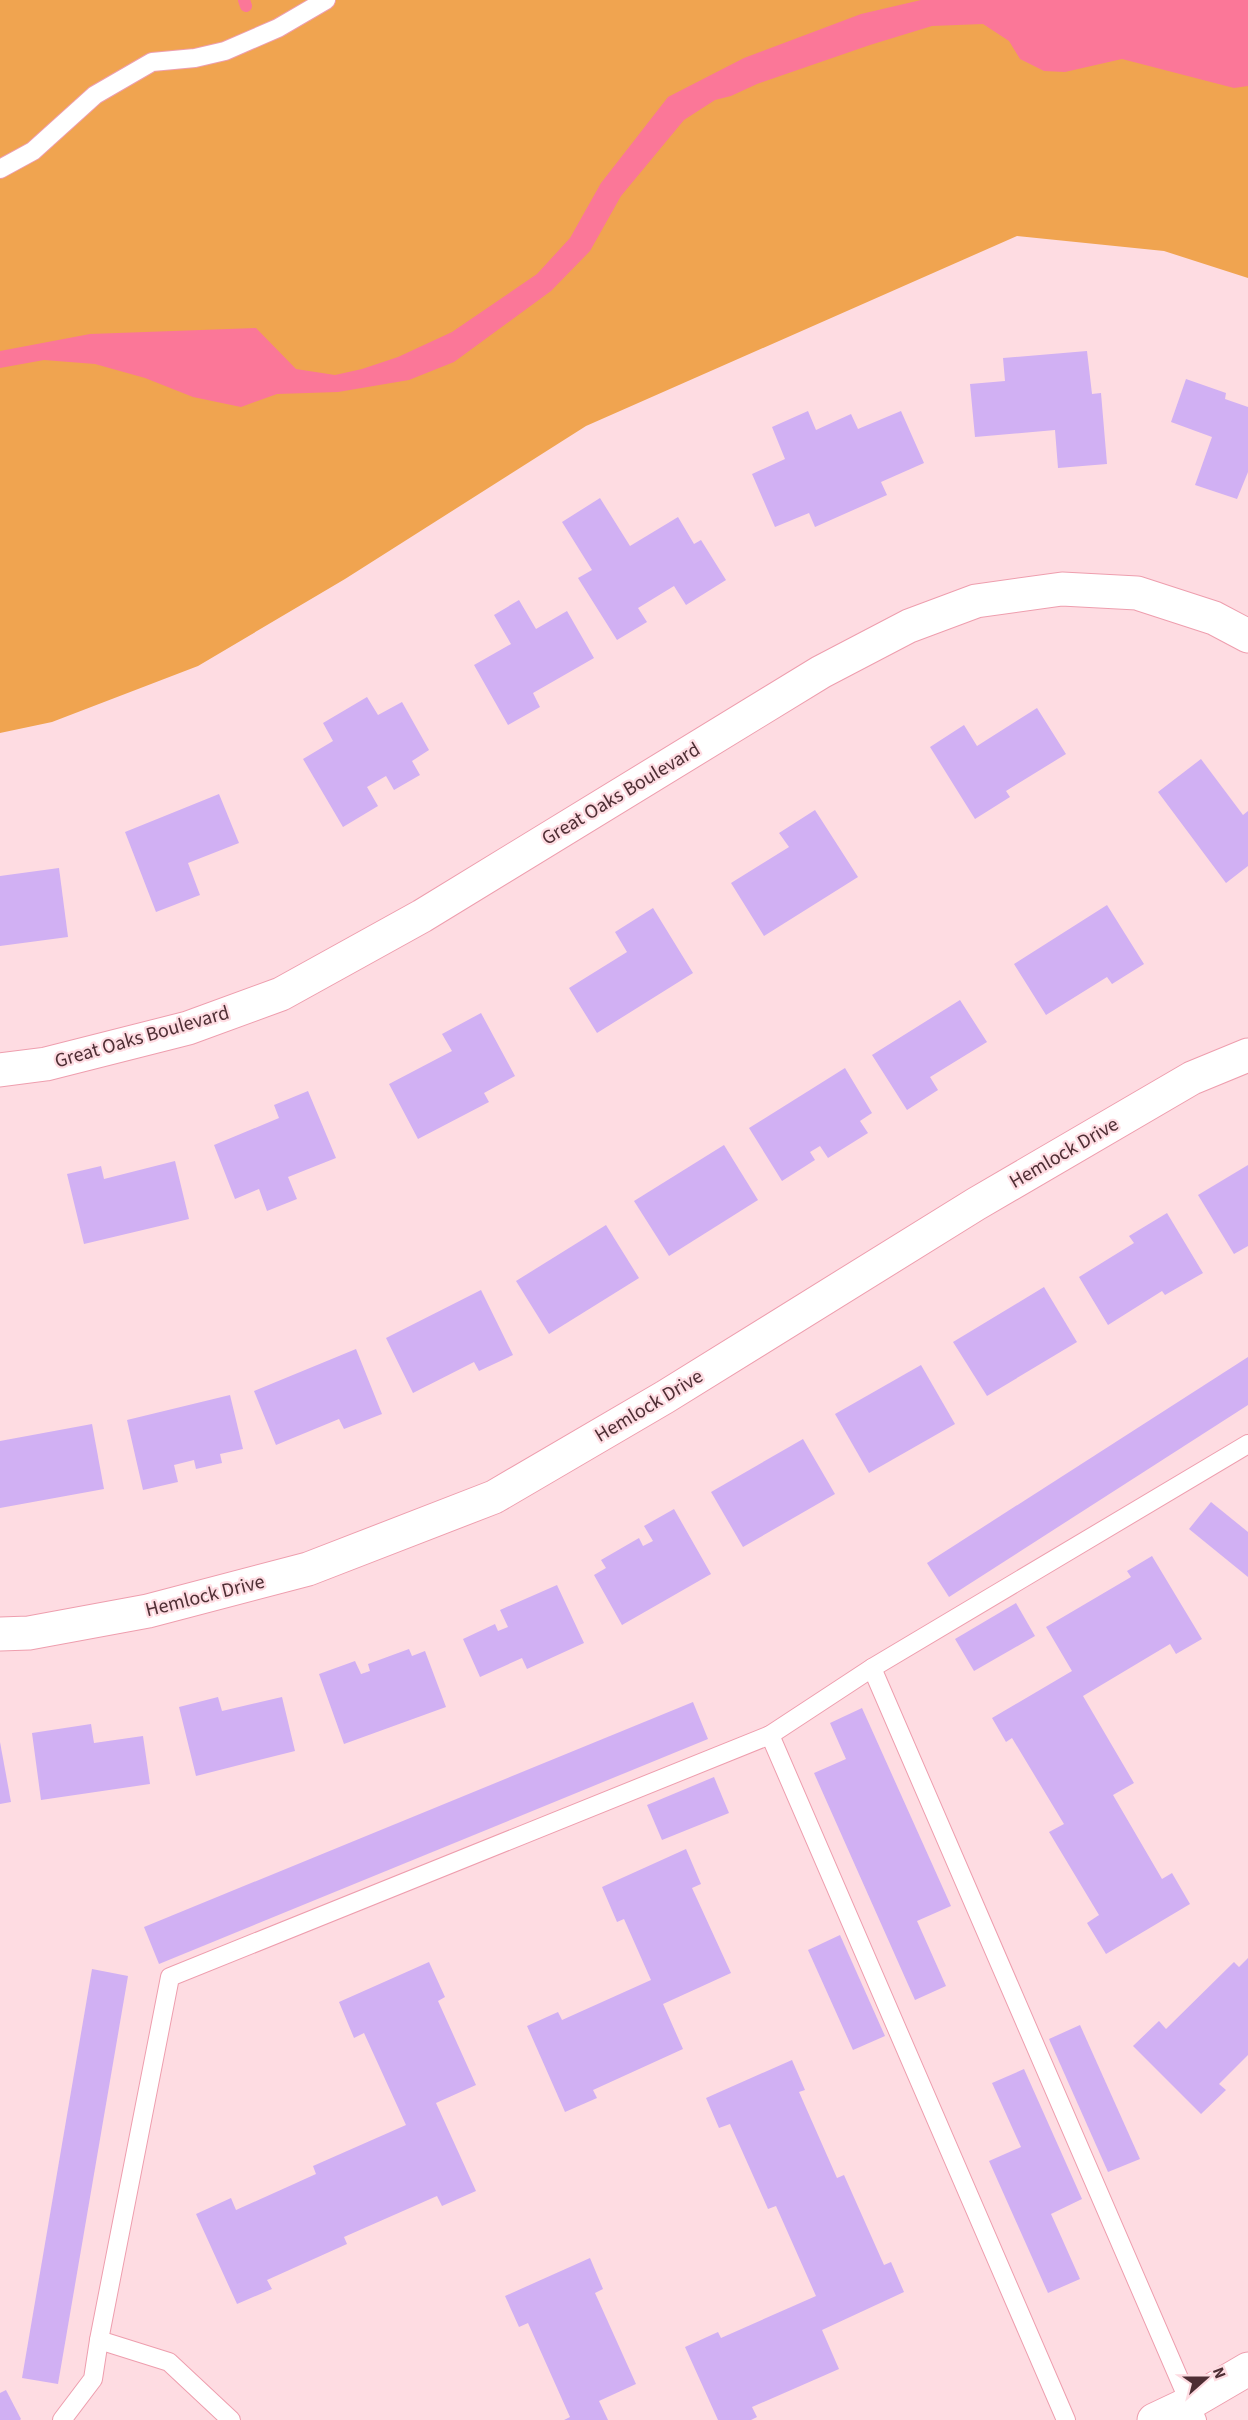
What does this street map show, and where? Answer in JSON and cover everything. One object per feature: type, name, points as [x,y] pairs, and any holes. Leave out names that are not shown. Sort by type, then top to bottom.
[{"type":"street","name":"Great Oaks Boulevard","points":[[0,1070],[46,1064],[188,1029],[281,994],[432,910],[821,672],[909,626],[976,601],[1062,589],[1137,593],[1214,618],[1248,636]]},
{"type":"street","name":"Hemlock Drive","points":[[0,1634],[29,1633],[148,1611],[308,1569],[494,1497],[665,1397],[966,1210],[1058,1156],[1192,1078],[1248,1055]]},
{"type":"street","points":[[1154,2420],[1194,2411],[1248,2369]]},
{"type":"lane","points":[[0,169],[33,151],[95,95],[152,62],[195,58],[225,51],[278,28],[326,0]]},
{"type":"lane","points":[[62,2420],[93,2379],[170,1977],[770,1735],[872,1668],[1248,1443]]},
{"type":"lane","points":[[872,1668],[1194,2411]]},
{"type":"lane","points":[[770,1735],[1066,2420]]},
{"type":"lane","points":[[99,2340],[169,2362],[231,2420]]},
{"type":"shaded area","points":[[0,0],[1248,0],[1248,278],[1164,251],[1017,236],[586,426],[345,579],[198,666],[52,722],[0,733]]},
{"type":"shaded area","points":[[921,0],[1248,0],[1248,86],[1234,88],[1122,59],[1065,72],[1044,71],[1020,59],[1009,41],[983,24],[932,26],[757,84],[731,96],[715,100],[684,120],[621,196],[590,251],[551,291],[454,362],[409,380],[338,392],[277,394],[241,407],[193,397],[145,378],[95,364],[44,360],[0,368],[0,351],[90,334],[256,328],[296,369],[335,375],[398,357],[452,332],[537,274],[570,238],[601,183],[668,97],[744,58],[861,14]]},
{"type":"building","points":[[1087,351],[1092,394],[1101,393],[1107,464],[1058,468],[1055,430],[975,437],[970,384],[1005,381],[1003,358]]},
{"type":"building","points":[[1186,379],[1226,393],[1225,399],[1248,407],[1248,472],[1237,499],[1195,485],[1212,437],[1171,422]]},
{"type":"building","points":[[808,411],[816,430],[851,414],[858,429],[901,411],[924,463],[881,482],[887,495],[815,527],[809,513],[775,527],[752,474],[785,459],[772,427]]},
{"type":"building","points":[[600,498],[630,546],[678,517],[694,544],[701,540],[726,580],[686,605],[674,586],[638,608],[647,622],[617,640],[578,578],[592,570],[562,522]]},
{"type":"building","points":[[519,600],[536,629],[567,611],[594,658],[533,693],[540,707],[508,725],[474,665],[511,644],[494,615]]},
{"type":"building","points":[[367,697],[378,715],[402,702],[429,750],[412,761],[420,775],[394,790],[386,776],[367,787],[378,806],[343,827],[303,759],[333,741],[323,723]]},
{"type":"building","points":[[1037,708],[1066,754],[1006,791],[1010,797],[975,819],[930,747],[964,725],[977,746]]},
{"type":"building","points":[[1201,759],[1243,815],[1248,811],[1248,866],[1226,883],[1158,792]]},
{"type":"building","points":[[219,794],[239,843],[188,863],[200,895],[156,912],[125,832]]},
{"type":"building","points":[[815,810],[858,877],[764,936],[731,883],[789,847],[779,833]]},
{"type":"building","points":[[59,868],[68,937],[0,946],[0,876]]},
{"type":"building","points":[[1107,905],[1144,964],[1112,984],[1107,977],[1046,1015],[1014,964]]},
{"type":"building","points":[[653,908],[693,973],[597,1033],[569,988],[627,952],[615,932]]},
{"type":"building","points":[[960,1000],[987,1042],[930,1077],[938,1090],[907,1110],[872,1055]]},
{"type":"building","points":[[481,1013],[515,1076],[484,1093],[489,1102],[418,1139],[389,1084],[452,1051],[442,1034]]},
{"type":"building","points":[[845,1068],[872,1113],[860,1121],[868,1133],[828,1158],[820,1146],[810,1152],[815,1160],[782,1181],[749,1128]]},
{"type":"building","points":[[308,1091],[336,1158],[288,1177],[297,1199],[267,1211],[259,1189],[235,1199],[214,1145],[279,1118],[274,1105]]},
{"type":"building","points":[[724,1145],[758,1200],[669,1256],[634,1201]]},
{"type":"building","points":[[175,1161],[189,1219],[84,1244],[67,1174],[101,1166],[104,1179]]},
{"type":"building","points":[[1248,1165],[1248,1246],[1234,1254],[1198,1195]]},
{"type":"building","points":[[1167,1213],[1203,1273],[1165,1295],[1162,1291],[1108,1325],[1079,1277],[1134,1243],[1129,1236]]},
{"type":"building","points":[[606,1225],[639,1278],[549,1334],[516,1281]]},
{"type":"building","points":[[1044,1287],[1077,1342],[987,1396],[953,1342]]},
{"type":"building","points":[[481,1290],[513,1355],[479,1371],[474,1362],[413,1393],[386,1338]]},
{"type":"building","points":[[356,1349],[382,1414],[344,1429],[339,1419],[276,1445],[254,1391]]},
{"type":"building","points":[[1248,1357],[1248,1405],[949,1597],[927,1563]]},
{"type":"building","points":[[921,1365],[955,1424],[869,1473],[835,1414]]},
{"type":"building","points":[[230,1395],[243,1449],[220,1454],[222,1463],[196,1469],[194,1460],[174,1465],[178,1482],[143,1490],[127,1420]]},
{"type":"building","points":[[92,1424],[104,1489],[0,1508],[0,1441]]},
{"type":"building","points":[[803,1439],[835,1494],[743,1547],[711,1492]]},
{"type":"building","points":[[1211,1502],[1248,1532],[1248,1577],[1189,1529]]},
{"type":"building","points":[[674,1509],[711,1574],[622,1625],[594,1575],[606,1568],[601,1560],[639,1538],[643,1546],[653,1541],[644,1526]]},
{"type":"building","points":[[1152,1556],[1202,1639],[1176,1654],[1170,1644],[1083,1696],[1134,1783],[1113,1795],[1162,1879],[1172,1873],[1190,1904],[1106,1954],[1087,1923],[1099,1915],[1049,1832],[1064,1824],[1012,1738],[1006,1742],[992,1718],[1072,1671],[1046,1627],[1131,1577],[1127,1571]]},
{"type":"building","points":[[557,1585],[584,1643],[527,1669],[522,1658],[480,1677],[463,1639],[495,1624],[498,1631],[508,1627],[500,1610]]},
{"type":"building","points":[[1016,1603],[1035,1636],[974,1671],[955,1639]]},
{"type":"building","points":[[409,1649],[412,1656],[425,1651],[446,1707],[344,1744],[319,1674],[355,1661],[361,1674],[370,1671],[368,1664]]},
{"type":"building","points":[[218,1697],[222,1711],[282,1697],[295,1751],[196,1776],[179,1707]]},
{"type":"building","points":[[693,1702],[708,1739],[159,1964],[144,1927]]},
{"type":"building","points":[[862,1708],[951,1906],[917,1921],[946,1986],[915,2000],[814,1773],[846,1759],[830,1723]]},
{"type":"building","points":[[91,1724],[94,1743],[143,1736],[150,1784],[41,1800],[32,1733]]},
{"type":"building","points":[[0,1742],[11,1802],[0,1804]]},
{"type":"building","points":[[714,1777],[729,1813],[662,1840],[647,1805]]},
{"type":"building","points":[[686,1849],[701,1884],[692,1888],[731,1973],[663,2004],[683,2049],[593,2090],[597,2098],[565,2112],[527,2026],[558,2012],[562,2020],[651,1980],[624,1919],[617,1922],[602,1887]]},
{"type":"building","points":[[840,1935],[885,2036],[853,2050],[808,1950]]},
{"type":"building","points":[[1248,1958],[1248,2055],[1219,2084],[1226,2090],[1201,2114],[1133,2046],[1159,2021],[1166,2029],[1234,1962],[1239,1967]]},
{"type":"building","points":[[429,1962],[445,1997],[438,2001],[476,2085],[436,2103],[476,2191],[442,2206],[437,2196],[344,2237],[347,2244],[267,2280],[272,2289],[237,2304],[196,2214],[231,2198],[236,2210],[316,2174],[313,2166],[406,2125],[364,2033],[354,2038],[339,2002]]},
{"type":"building","points":[[92,1969],[128,1976],[58,2384],[22,2378]]},
{"type":"building","points":[[1080,2025],[1140,2159],[1108,2172],[1049,2039]]},
{"type":"building","points":[[792,2060],[805,2090],[799,2092],[837,2178],[844,2175],[884,2265],[891,2262],[904,2292],[822,2330],[839,2369],[752,2407],[757,2417],[751,2420],[718,2420],[685,2347],[718,2332],[721,2338],[816,2296],[776,2206],[768,2209],[730,2124],[719,2128],[706,2098]]},
{"type":"building","points":[[1024,2069],[1082,2199],[1051,2214],[1080,2279],[1048,2293],[989,2161],[1021,2147],[992,2083]]},
{"type":"building","points":[[590,2258],[603,2289],[595,2293],[636,2384],[599,2401],[608,2420],[564,2420],[570,2417],[528,2323],[519,2327],[505,2296]]},
{"type":"building","points":[[6,2390],[20,2420],[0,2420],[0,2393]]},
{"type":"waterway","points":[[244,0],[246,6]]}]
